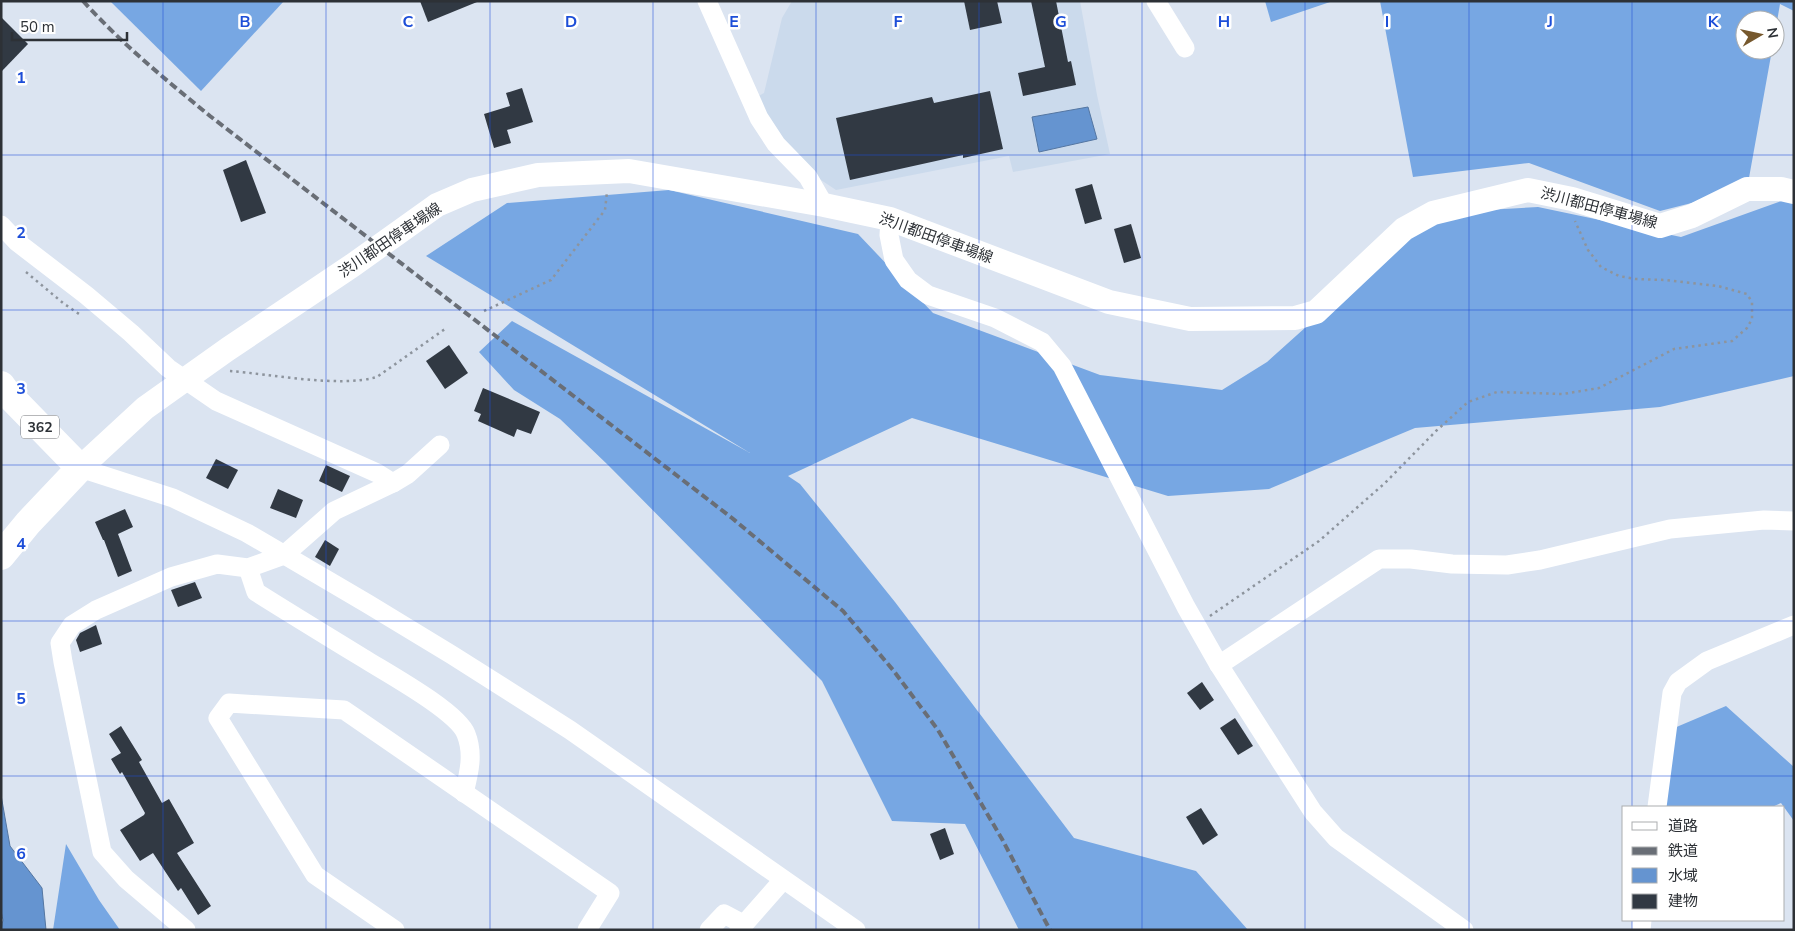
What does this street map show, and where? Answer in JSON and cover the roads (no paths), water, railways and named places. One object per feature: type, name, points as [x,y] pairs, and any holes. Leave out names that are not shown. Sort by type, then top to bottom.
[{"type":"highway","name":"362","points":[[1,385],[80,468]]},
{"type":"highway","points":[[1,556],[28,523],[80,468]]},
{"type":"main road","name":"渋川都田停車場線","points":[[80,468],[144,408],[227,360],[353,265],[437,205],[472,190],[538,175],[629,170],[824,205],[890,219],[1108,302],[1190,319],[1295,318],[1316,312],[1404,229],[1433,213],[1528,190],[1572,199],[1660,226],[1692,216],[1747,189],[1794,192]]},
{"type":"street","points":[[708,1],[759,118],[776,144],[808,176],[824,205]]},
{"type":"street","points":[[1156,1],[1185,48]]},
{"type":"street","points":[[890,219],[889,235],[894,260],[908,280],[928,295],[995,318],[1042,342],[1062,366],[1196,625],[1219,665],[1313,812],[1336,838],[1464,930]]},
{"type":"street","points":[[1,225],[17,242],[86,295],[131,333],[168,368],[216,401],[377,473],[393,483]]},
{"type":"street","points":[[186,930],[126,879],[102,852],[60,644],[72,625],[96,610],[171,576],[217,564],[248,568],[284,555],[334,511],[408,474],[440,445]]},
{"type":"street","points":[[80,468],[173,498],[247,533],[452,654],[570,730],[856,930]]},
{"type":"street","points":[[1219,665],[1378,559],[1411,559],[1452,564],[1507,564],[1540,560],[1670,529],[1764,520],[1794,521]]},
{"type":"street","points":[[248,568],[256,592],[415,690],[448,713],[465,732],[471,754],[464,793]]},
{"type":"street","points":[[1657,806],[1672,693],[1678,682],[1707,662],[1794,625]]},
{"type":"street","points":[[395,930],[315,875],[218,718],[229,703],[344,710],[610,894],[587,930]]},
{"type":"street","points":[[709,930],[724,914],[741,927],[783,880]]},
{"type":"water","points":[[1088,107],[1097,139],[1039,152],[1032,117]]},
{"type":"water","points":[[1,795],[10,846],[42,888],[46,930],[1,930],[3,920],[1,911]]},
{"type":"railway","points":[[83,1],[129,47],[210,116],[732,518],[843,611],[893,670],[938,730],[1002,839],[1050,930]]}]
